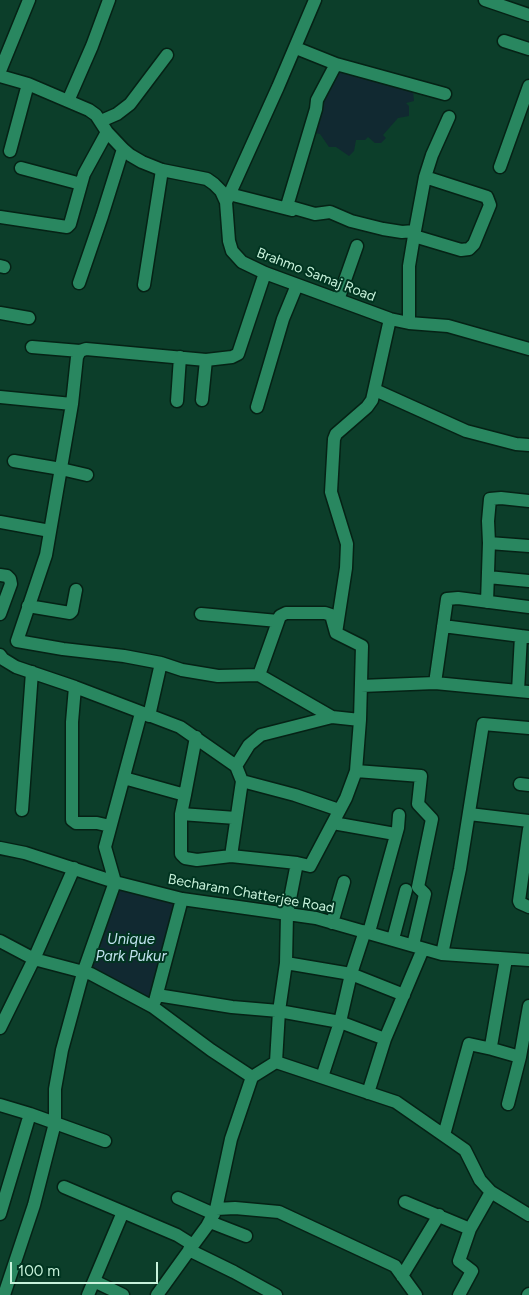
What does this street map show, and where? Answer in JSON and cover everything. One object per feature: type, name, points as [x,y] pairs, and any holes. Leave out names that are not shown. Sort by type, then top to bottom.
[{"type":"street","points":[[0,71],[29,0]]},
{"type":"street","points":[[68,101],[92,46],[109,0]]},
{"type":"street","points":[[228,198],[296,48],[315,0]]},
{"type":"street","points":[[489,1],[529,15]]},
{"type":"street","points":[[504,41],[529,49]]},
{"type":"street","points":[[296,48],[336,64],[445,94]]},
{"type":"street","points":[[0,216],[67,227],[70,224],[90,159],[104,127],[130,104],[167,55]]},
{"type":"street","points":[[336,64],[317,100],[287,206],[315,214],[330,212],[351,221],[383,229],[414,233],[461,250],[469,249],[474,244],[490,205],[486,197],[425,177]]},
{"type":"street","points":[[0,76],[28,84],[90,110],[130,155],[142,162],[162,170],[207,180],[228,198],[295,211],[312,219]]},
{"type":"street","points":[[10,151],[28,84]]},
{"type":"street","points":[[500,167],[529,86]]},
{"type":"street","points":[[409,323],[409,266],[414,233],[425,177],[432,155],[449,117]]},
{"type":"street","points":[[79,283],[123,148]]},
{"type":"street","points":[[22,168],[81,184]]},
{"type":"street","points":[[144,286],[162,170]]},
{"type":"street","name":"Brahmo Samaj Road","points":[[228,198],[229,241],[232,251],[242,262],[265,273],[390,319],[409,323],[448,326],[529,349]]},
{"type":"street","points":[[338,300],[357,246]]},
{"type":"street","points":[[32,347],[80,351],[86,349],[206,360],[232,357],[238,354],[265,273]]},
{"type":"street","points":[[257,407],[283,319],[297,285]]},
{"type":"street","points":[[0,313],[29,318]]},
{"type":"street","points":[[336,633],[346,568],[347,544],[331,492],[334,439],[336,434],[367,407],[372,400],[390,319]]},
{"type":"street","points":[[80,351],[77,357],[72,404],[46,556],[17,641],[63,649],[124,656],[161,663],[182,670],[218,676],[259,675],[332,717]]},
{"type":"street","points":[[177,401],[180,357]]},
{"type":"street","points":[[202,400],[206,360]]},
{"type":"street","points":[[375,390],[466,431],[516,444],[529,445]]},
{"type":"street","points":[[0,396],[72,404]]},
{"type":"street","points":[[14,461],[87,475]]},
{"type":"street","points":[[487,602],[490,499],[501,498],[529,501]]},
{"type":"street","points":[[0,522],[50,531]]},
{"type":"street","points":[[489,543],[529,546]]},
{"type":"street","points":[[0,575],[7,576],[10,579],[0,614]]},
{"type":"street","points":[[488,577],[529,581]]},
{"type":"street","points":[[28,606],[70,613],[76,590]]},
{"type":"street","points":[[436,683],[447,599],[458,598],[529,607]]},
{"type":"street","points":[[196,737],[181,814],[181,854],[185,858],[197,860],[231,856],[310,866],[333,823],[356,772],[360,720],[362,646],[336,633],[331,615],[325,613],[286,613],[280,616],[259,675]]},
{"type":"street","points":[[201,614],[278,621]]},
{"type":"street","points":[[361,686],[436,683],[524,692],[525,636],[443,626]]},
{"type":"street","points":[[0,655],[2,659],[16,668],[75,687],[180,727],[236,766],[242,781],[231,856]]},
{"type":"street","points":[[4,1295],[34,1205],[55,1123],[55,1089],[60,1060],[83,972],[115,882],[105,847],[110,826],[161,663]]},
{"type":"street","points":[[22,810],[32,672]]},
{"type":"street","points":[[75,687],[72,722],[72,820],[76,823],[110,826]]},
{"type":"street","points":[[236,766],[250,745],[260,735],[332,717],[360,720]]},
{"type":"street","points":[[442,954],[460,869],[483,724],[529,728]]},
{"type":"street","points":[[356,772],[421,776],[418,804],[432,819],[418,887],[425,894],[418,947],[404,995],[385,1039],[368,1093]]},
{"type":"street","points":[[124,778],[185,795]]},
{"type":"street","points":[[242,781],[295,795],[339,810]]},
{"type":"street","points":[[181,814],[236,818]]},
{"type":"street","points":[[469,814],[529,821]]},
{"type":"street","points":[[322,1077],[340,1022],[351,974],[367,932],[398,828],[399,815]]},
{"type":"street","points":[[333,823],[395,834]]},
{"type":"street","points":[[529,829],[519,901],[529,907]]},
{"type":"street","name":"Becharam Chatterjee Road","points":[[0,848],[25,853],[115,882],[182,899],[316,918],[442,954],[529,960]]},
{"type":"street","points":[[276,1062],[279,1011],[286,963],[287,914],[298,863]]},
{"type":"street","points":[[0,1028],[34,959],[74,868]]},
{"type":"street","points":[[332,923],[344,882]]},
{"type":"street","points":[[393,939],[406,890]]},
{"type":"street","points":[[155,1001],[182,899]]},
{"type":"street","points":[[0,942],[34,959],[91,974],[155,1001],[211,1050],[252,1077]]},
{"type":"street","points":[[492,1049],[491,1042],[497,1018],[506,959]]},
{"type":"street","points":[[286,963],[351,974],[404,995]]},
{"type":"street","points":[[155,1001],[279,1011],[340,1022],[385,1039]]},
{"type":"street","points":[[508,1104],[520,1057],[529,1006]]},
{"type":"street","points":[[444,1135],[469,1044],[520,1057]]},
{"type":"street","points":[[157,1295],[213,1215],[231,1139],[252,1077],[276,1062]]},
{"type":"street","points":[[276,1062],[396,1102],[465,1150],[480,1180],[491,1192],[529,1215]]},
{"type":"street","points":[[0,1105],[105,1141]]},
{"type":"street","points":[[0,1214],[30,1114]]},
{"type":"street","points":[[64,1187],[177,1235],[191,1248],[276,1295]]},
{"type":"street","points":[[459,1295],[472,1271],[459,1261],[470,1229],[491,1192]]},
{"type":"street","points":[[178,1198],[213,1215],[246,1236]]},
{"type":"street","points":[[405,1202],[470,1229]]},
{"type":"street","points":[[213,1215],[235,1208],[280,1212],[395,1266],[416,1295]]},
{"type":"street","points":[[88,1295],[123,1212]]},
{"type":"street","points":[[402,1276],[439,1216]]},
{"type":"street","points":[[94,1281],[123,1295]]},
{"type":"water","points":[[339,69],[413,91],[414,101],[406,103],[409,106],[409,116],[398,118],[383,135],[386,138],[381,143],[375,143],[368,137],[365,140],[356,140],[354,151],[349,156],[336,147],[329,147],[320,134],[312,132],[318,100]]},
{"type":"water","name":"Unique Park Pukur","points":[[115,886],[179,905],[154,1002],[86,968]]}]
